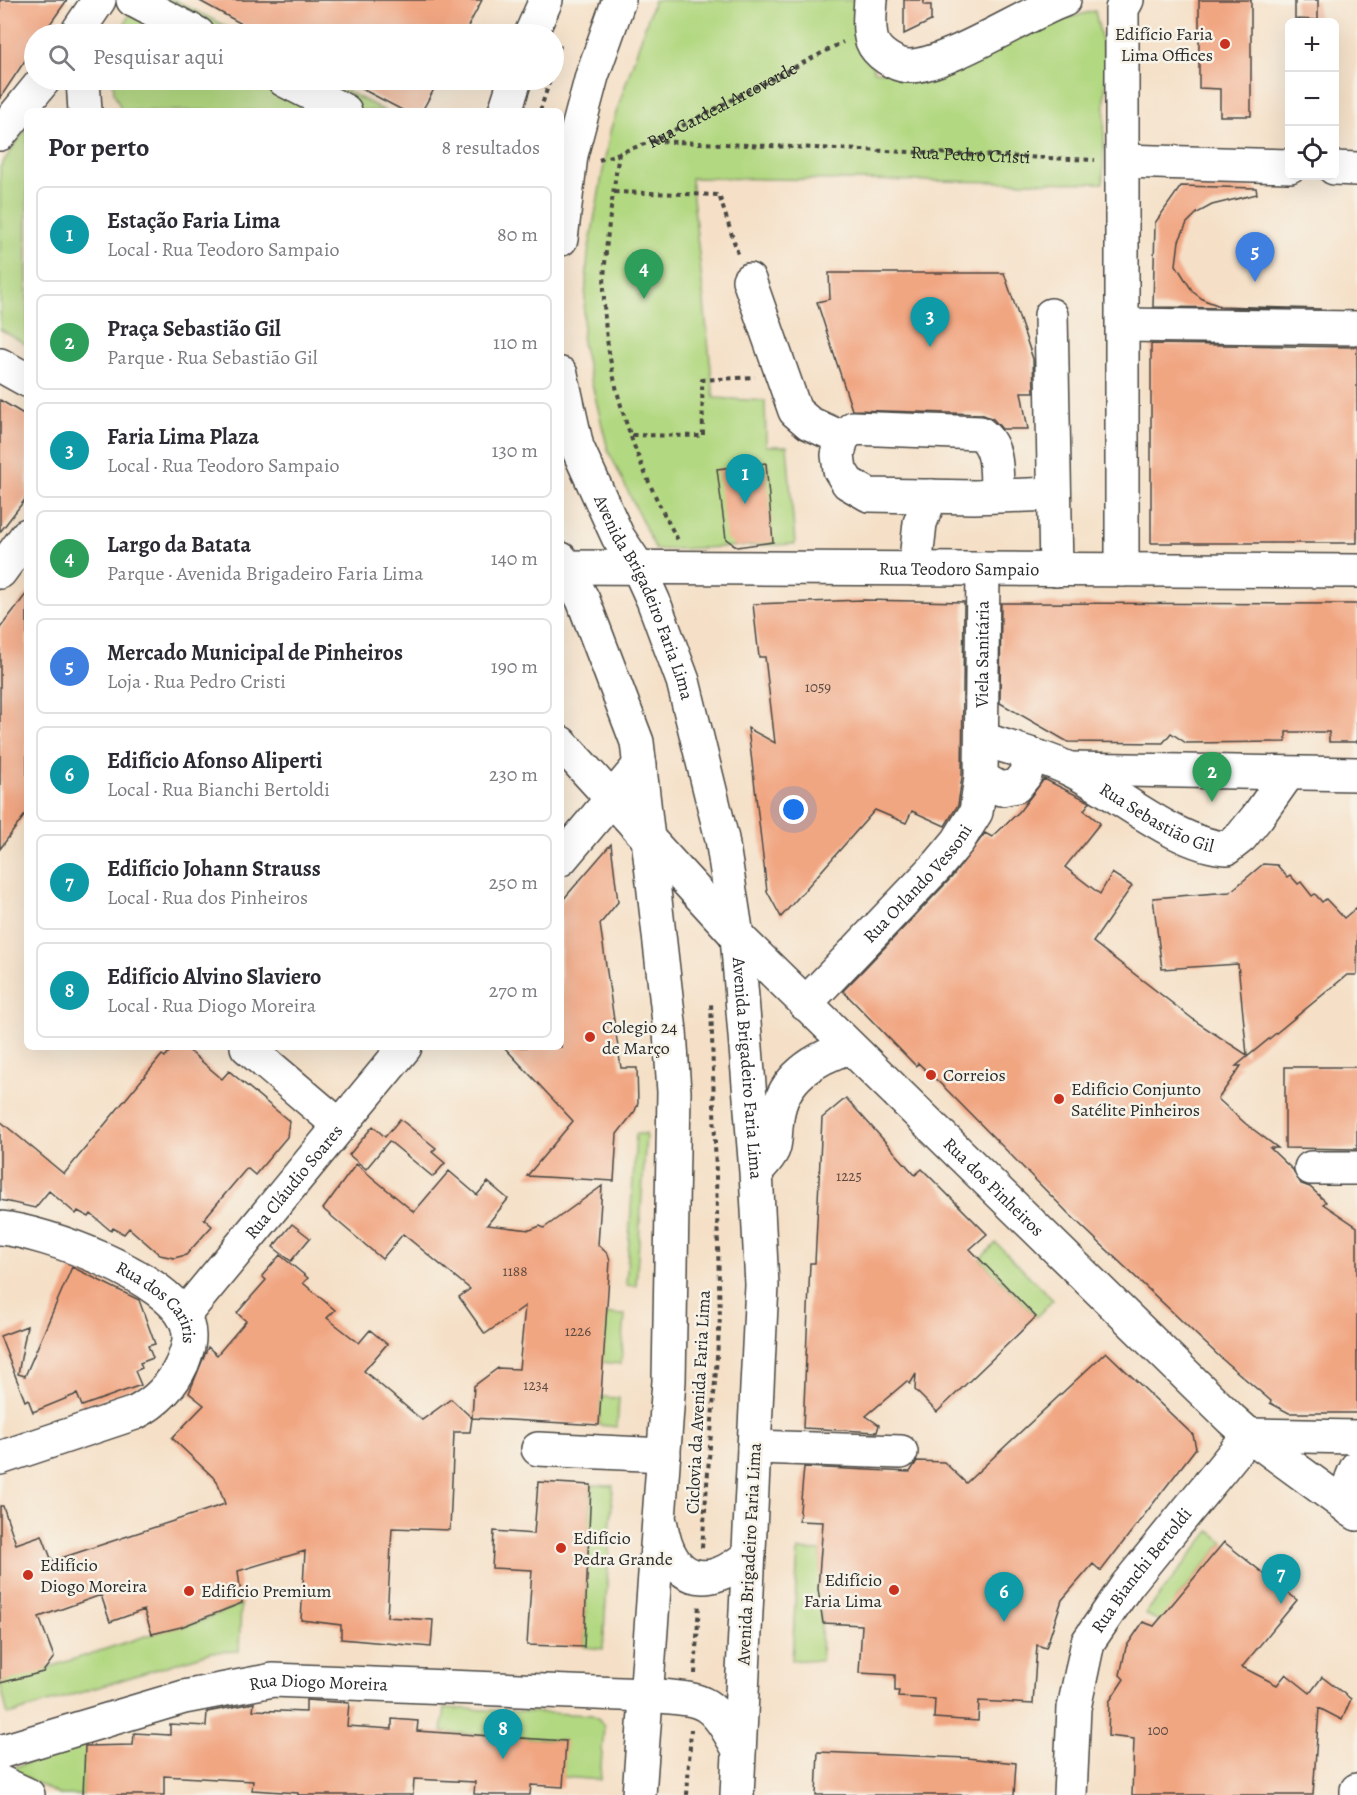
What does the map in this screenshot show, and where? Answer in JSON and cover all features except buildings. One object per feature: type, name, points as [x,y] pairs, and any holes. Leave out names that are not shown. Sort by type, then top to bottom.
[{"type":"main road","points":[[133,0],[179,24]]},
{"type":"main road","points":[[535,24],[546,0]]},
{"type":"main road","points":[[564,214],[569,171],[592,76],[619,0]]},
{"type":"main road","points":[[870,14],[873,43],[893,62],[907,66],[942,58],[1064,0]]},
{"type":"main road","points":[[1118,3],[1123,161],[1122,570]]},
{"type":"main road","points":[[0,134],[36,90]]},
{"type":"main road","points":[[84,90],[85,108]]},
{"type":"main road","points":[[304,90],[339,108]]},
{"type":"main road","points":[[506,108],[512,90]]},
{"type":"main road","points":[[1123,161],[1285,166]]},
{"type":"main road","points":[[1339,168],[1357,168]]},
{"type":"main road","points":[[749,280],[795,411],[809,423],[842,438]]},
{"type":"main road","points":[[1051,315],[1056,570]]},
{"type":"main road","points":[[1123,325],[1357,328]]},
{"type":"main road","points":[[0,365],[24,378]]},
{"type":"main road","name":"Avenida Brigadeiro Faria Lima","points":[[564,388],[577,447],[618,537],[638,567],[653,600],[683,681],[722,839],[737,936],[756,1172],[762,1285],[736,1795]]},
{"type":"main road","points":[[997,495],[994,450],[980,433],[853,428],[842,438],[838,455],[840,470],[848,483],[869,495],[931,496],[997,495],[1053,494]]},
{"type":"main road","points":[[915,569],[920,523],[931,496]]},
{"type":"main road","points":[[0,572],[24,539]]},
{"type":"main road","name":"Rua Teodoro Sampaio","points":[[564,564],[638,567],[1357,571]]},
{"type":"main road","points":[[564,566],[584,600],[637,742],[670,1031],[674,1092],[669,1381],[639,1795]]},
{"type":"main road","name":"Viela Sanitária","points":[[982,569],[983,739]]},
{"type":"main road","name":"Rua Sebastião Gil","points":[[983,739],[1069,769],[1187,837],[1210,847],[1227,848],[1241,837],[1287,775]]},
{"type":"main road","name":"Rua Orlando Vessoni","points":[[805,1004],[958,841],[976,812],[983,739]]},
{"type":"main road","name":"Rua dos Pinheiros","points":[[564,746],[737,936],[1249,1435],[1354,1512]]},
{"type":"main road","points":[[981,778],[1001,789],[1016,786],[1025,775],[1031,755]]},
{"type":"main road","points":[[564,855],[639,765]]},
{"type":"main road","name":"Rua Sebastião Gil","points":[[1069,769],[1287,775],[1357,774]]},
{"type":"main road","points":[[756,1172],[775,1152],[777,1116],[791,1082],[818,1058],[850,1047]]},
{"type":"main road","points":[[251,1050],[340,1126]]},
{"type":"main road","name":"Rua Cláudio Soares","points":[[183,1316],[403,1050]]},
{"type":"main road","points":[[1311,1168],[1357,1168]]},
{"type":"main road","name":"Rua dos Cariris","points":[[0,1228],[15,1229],[71,1246],[148,1283],[183,1316],[190,1341],[176,1378],[153,1404],[135,1413],[0,1458]]},
{"type":"main road","points":[[1249,1435],[1357,1437]]},
{"type":"main road","name":"Rua Bianchi Bertoldi","points":[[1070,1795],[1074,1708],[1088,1642],[1127,1585],[1249,1435]]},
{"type":"main road","points":[[754,1447],[901,1452]]},
{"type":"main road","points":[[538,1449],[664,1455]]},
{"type":"main road","points":[[1354,1512],[1348,1492],[1350,1479],[1357,1467]]},
{"type":"main road","points":[[659,1518],[667,1552],[682,1569],[700,1577],[708,1579],[726,1573],[749,1555]]},
{"type":"main road","name":"Rua Diogo Moreira","points":[[0,1752],[184,1696],[273,1680],[646,1695],[693,1699]]},
{"type":"main road","points":[[693,1699],[710,1706],[722,1717],[739,1750]]},
{"type":"main road","points":[[0,1782],[28,1795]]},
{"type":"main road","points":[[1356,1795],[1357,1790]]},
{"type":"path","name":"Rua Cardeal Arcoverde","points":[[569,171],[653,141],[870,14]]},
{"type":"path","points":[[541,108],[547,90]]},
{"type":"path","name":"Rua Pedro Cristi","points":[[653,141],[1123,161]]},
{"type":"path","points":[[619,153],[608,230],[604,303],[614,381],[632,435],[665,516],[680,542]]},
{"type":"path","points":[[614,192],[719,195],[744,273],[749,280]]},
{"type":"path","points":[[632,435],[703,436],[702,380],[782,375]]},
{"type":"path","name":"Ciclovia da Avenida Faria Lima","points":[[687,1795],[700,1577],[720,1318],[711,996]]},
{"type":"green space","points":[[136,0],[175,0],[221,24],[125,24]]},
{"type":"green space","points":[[654,0],[855,0],[863,53],[875,71],[932,75],[1010,32],[1095,11],[1106,60],[1103,183],[691,178],[714,398],[765,401],[766,446],[787,446],[795,544],[656,550],[608,450],[582,343],[588,254],[610,131]]},
{"type":"green space","points":[[114,90],[344,90],[379,108],[121,108]]},
{"type":"green space","points":[[24,131],[24,343],[0,329],[0,167]]},
{"type":"green space","points":[[636,1134],[646,1134],[636,1286],[626,1285]]},
{"type":"green space","points":[[996,1243],[1053,1300],[1036,1317],[980,1259]]},
{"type":"green space","points":[[606,1314],[625,1315],[621,1364],[602,1362]]},
{"type":"green space","points":[[600,1397],[619,1398],[617,1427],[599,1425]]},
{"type":"green space","points":[[591,1485],[613,1486],[603,1649],[584,1647]]},
{"type":"green space","points":[[1210,1531],[1224,1542],[1174,1602],[1176,1630],[1145,1614]]},
{"type":"green space","points":[[798,1550],[821,1551],[821,1661],[792,1660]]},
{"type":"green space","points":[[241,1604],[239,1651],[212,1652],[8,1715],[0,1683],[152,1634],[198,1622]]},
{"type":"green space","points":[[445,1708],[592,1715],[604,1726],[600,1780],[563,1777],[565,1741],[442,1732]]},
{"type":"green space","points":[[86,1744],[83,1795],[59,1795],[9,1769]]},
{"type":"place","name":"Edifício Faria Lima Offices","points":[[1225,44]]},
{"type":"place","name":"Mercado Municipal de Pinheiros","points":[[1255,282]]},
{"type":"place","name":"Largo da Batata","points":[[644,299]]},
{"type":"place","name":"Faria Lima Plaza","points":[[930,347]]},
{"type":"place","name":"Estação Faria Lima","points":[[745,504]]},
{"type":"place","name":"Praça Sebastião Gil","points":[[1212,802]]},
{"type":"place","name":"Colegio 24 de Março","points":[[590,1037]]},
{"type":"place","name":"Correios","points":[[931,1075]]},
{"type":"place","name":"Edifício Conjunto Satélite Pinheiros","points":[[1059,1099]]},
{"type":"place","name":"Edifício Pedra Grande","points":[[561,1548]]},
{"type":"place","name":"Edifício Diogo Moreira","points":[[28,1575]]},
{"type":"place","name":"Edifício Faria Lima","points":[[894,1590]]},
{"type":"place","name":"Edifício Premium","points":[[189,1591]]},
{"type":"place","name":"Edifício Johann Strauss","points":[[1281,1604]]},
{"type":"place","name":"Edifício Afonso Aliperti","points":[[1004,1622]]},
{"type":"place","name":"Edifício Alvino Slaviero","points":[[503,1759]]}]
